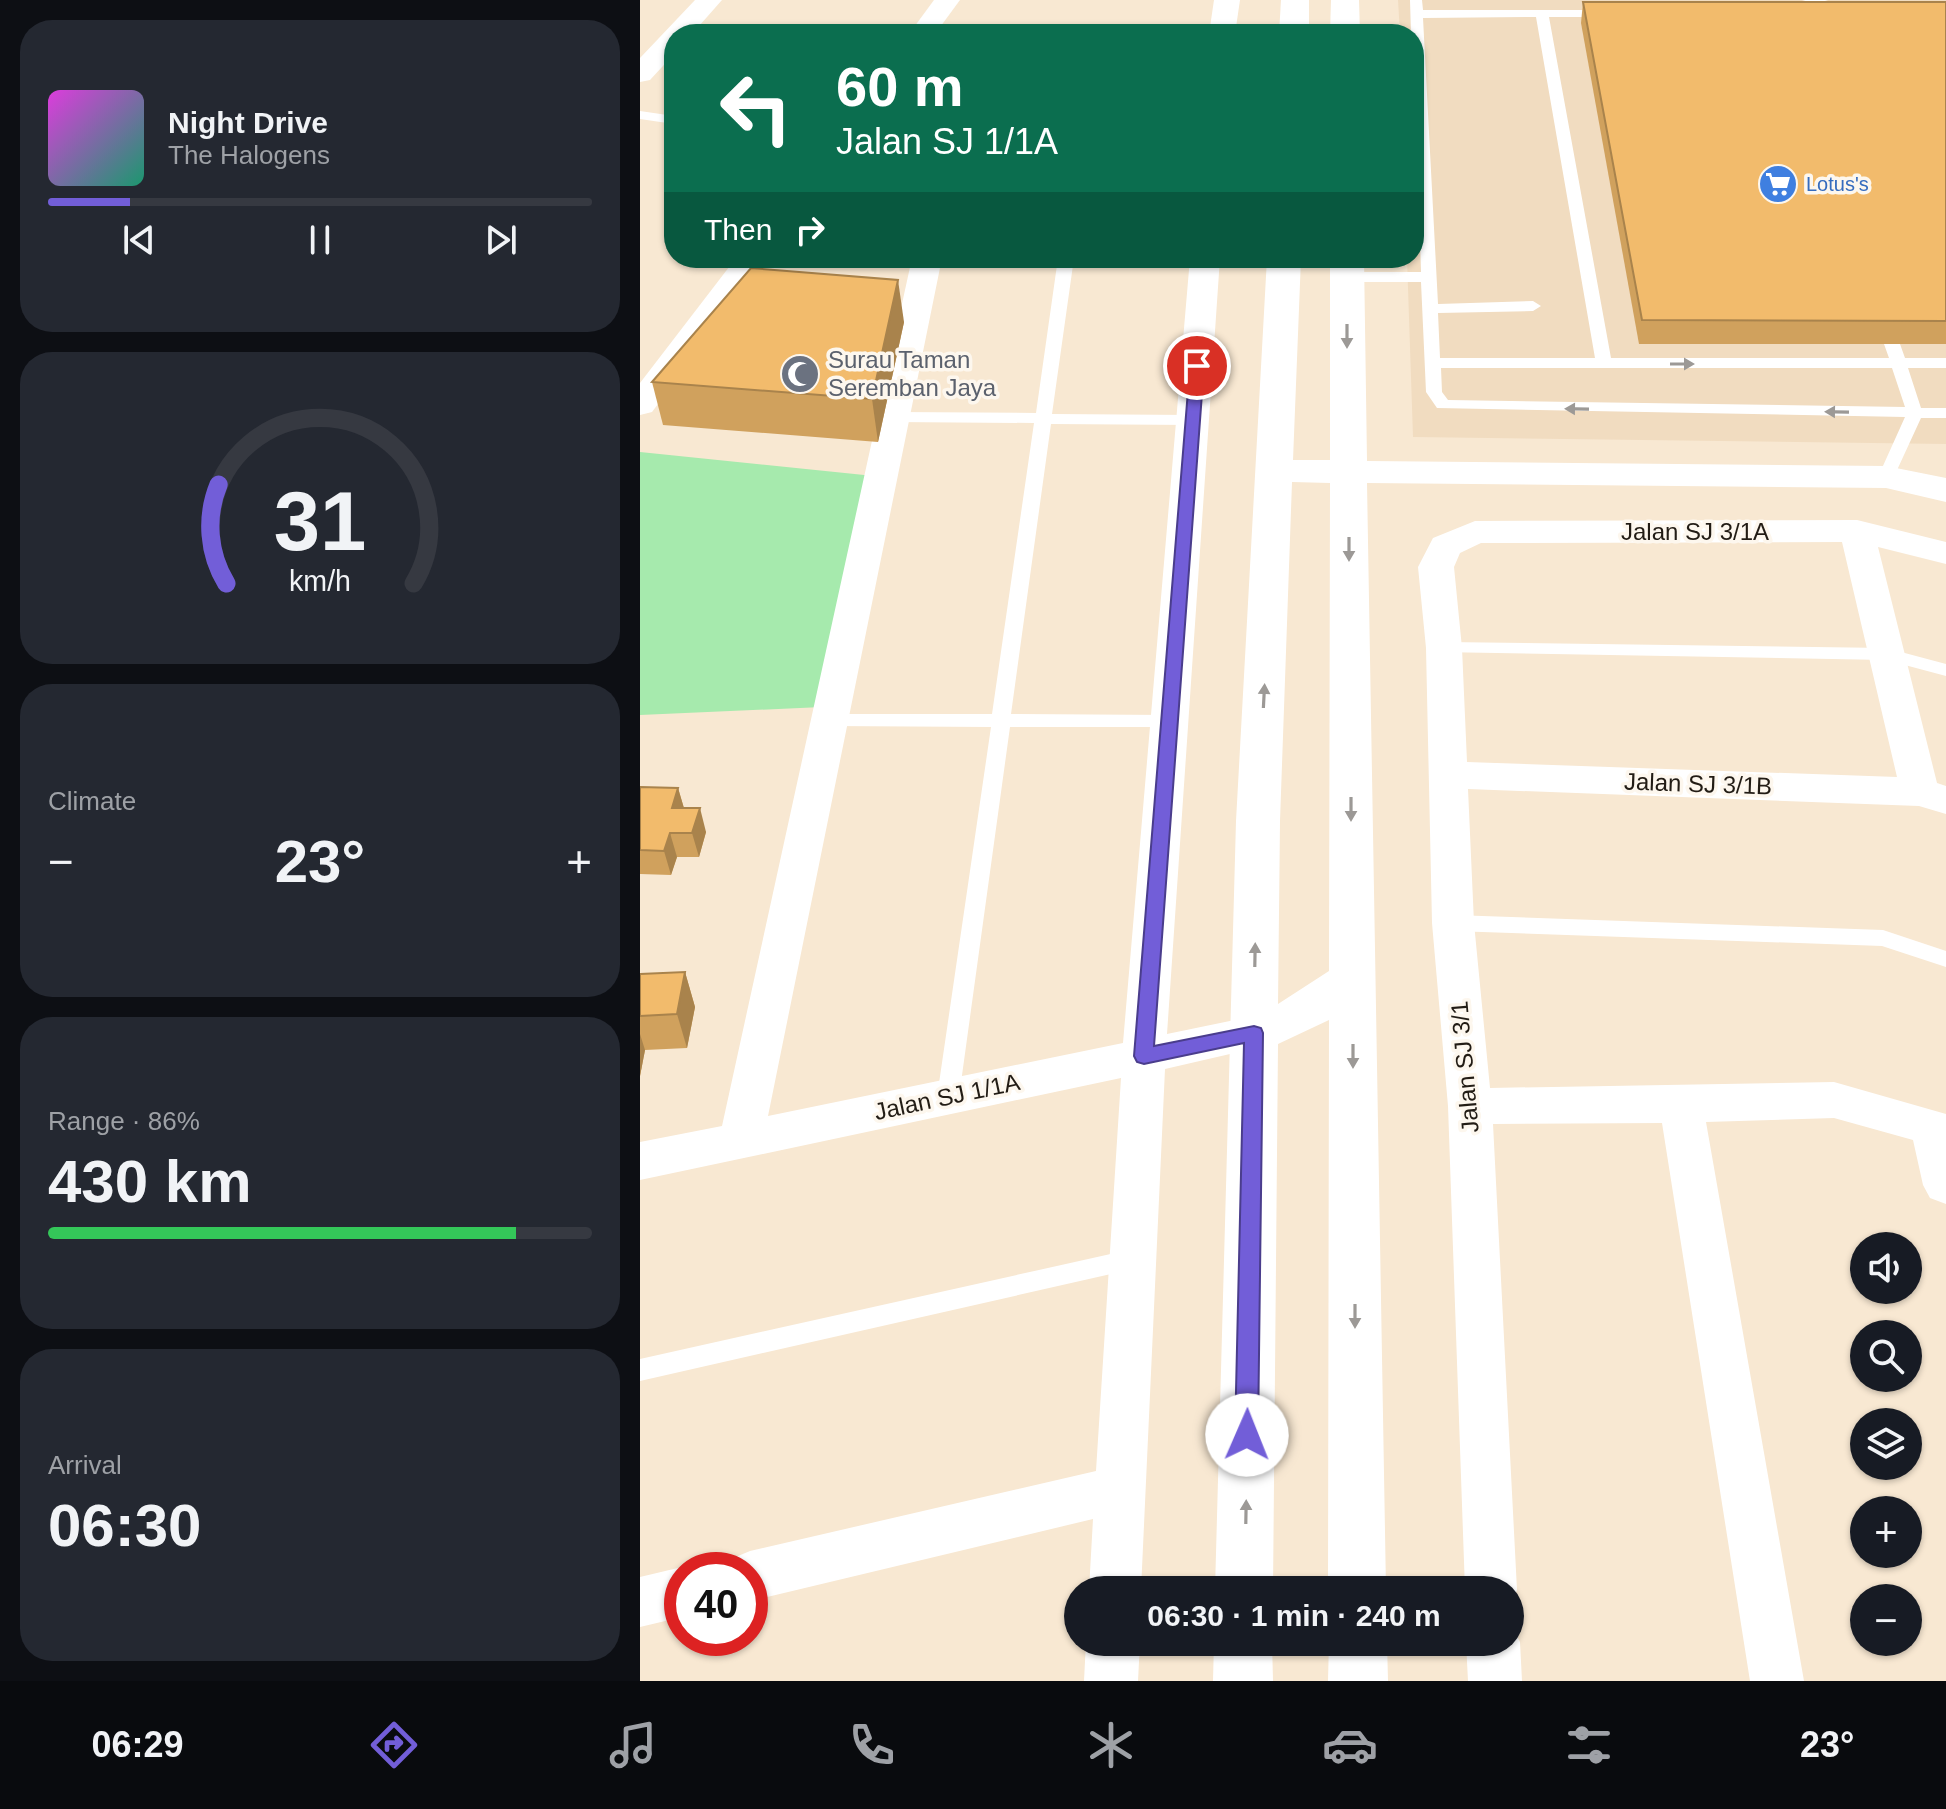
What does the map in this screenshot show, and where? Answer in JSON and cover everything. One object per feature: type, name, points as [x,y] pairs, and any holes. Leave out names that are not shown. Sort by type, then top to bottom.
[{"type":"street","points":[[687,24],[709,0]]},
{"type":"street","points":[[929,24],[947,0]]},
{"type":"street","points":[[1223,24],[1227,0]]},
{"type":"street","points":[[1294,24],[1295,0]]},
{"type":"street","points":[[1345,0],[1345,24]]},
{"type":"street","points":[[640,74],[664,49]]},
{"type":"street","points":[[646,388],[744,268]]},
{"type":"street","points":[[741,1140],[925,268]]},
{"type":"street","points":[[1116,1576],[1144,1056],[1204,268]]},
{"type":"street","points":[[1244,1576],[1258,821],[1284,268]]},
{"type":"street","points":[[1347,268],[1357,1576]]},
{"type":"street","points":[[1274,471],[1886,477],[1945,485]]},
{"type":"street","points":[[1857,531],[1886,654],[1933,796]]},
{"type":"street","name":"Jalan SJ 3/1A","points":[[1445,546],[1475,532],[1857,531],[1946,553]]},
{"type":"street","name":"Jalan SJ 3/1","points":[[1445,546],[1436,567],[1444,648],[1453,923],[1470,1106],[1490,1576]]},
{"type":"street","name":"Jalan SJ 3/1B","points":[[1449,775],[1933,796]]},
{"type":"street","points":[[1254,1033],[1288,1023],[1326,1001],[1352,978]]},
{"type":"street","name":"Jalan SJ 1/1A","points":[[640,1161],[1254,1033]]},
{"type":"street","points":[[1470,1106],[1681,1105],[1834,1100],[1939,1130],[1946,1185]]},
{"type":"street","points":[[1681,1105],[1777,1681]]},
{"type":"street","points":[[768,1572],[1121,1489]]},
{"type":"street","points":[[640,1602],[664,1596]]},
{"type":"street","points":[[1111,1681],[1112,1656]]},
{"type":"street","points":[[1243,1656],[1243,1681]]},
{"type":"street","points":[[1358,1656],[1358,1681]]},
{"type":"street","points":[[1494,1656],[1495,1681]]},
{"type":"lane","points":[[1416,7],[1621,14]]},
{"type":"lane","points":[[1808,7],[1844,8]]},
{"type":"lane","points":[[1542,12],[1604,365]]},
{"type":"lane","points":[[640,115],[664,119]]},
{"type":"lane","points":[[1424,173],[1434,392],[1443,405],[1946,413]]},
{"type":"lane","points":[[948,1097],[1065,268]]},
{"type":"lane","points":[[1347,268],[1429,277]]},
{"type":"lane","points":[[1431,309],[1533,306]]},
{"type":"lane","points":[[1886,477],[1915,413],[1892,344]]},
{"type":"lane","points":[[1434,363],[1946,363]]},
{"type":"lane","points":[[894,417],[1193,420]]},
{"type":"lane","points":[[1444,648],[1886,654],[1946,670]]},
{"type":"lane","points":[[830,720],[1170,721]]},
{"type":"lane","points":[[1453,923],[1883,938],[1946,959]]},
{"type":"lane","points":[[640,1370],[1133,1259]]},
{"type":"shaded area","points":[[1398,0],[1946,0],[1946,444],[1413,437],[1407,268],[1424,268],[1424,24],[1399,24]]},
{"type":"green space","points":[[640,452],[874,476],[822,707],[640,715]]},
{"type":"building","name":"Lotus's","points":[[1583,2],[1946,2],[1946,321],[1642,320]]},
{"type":"building","points":[[751,268],[898,280],[872,399],[652,382]]},
{"type":"building","points":[[640,787],[678,788],[672,808],[700,808],[692,833],[670,833],[664,851],[640,850]]},
{"type":"building","points":[[685,972],[677,1014],[640,1016],[640,974]]},
{"type":"place","name":"Lotus's","points":[[1778,184]]},
{"type":"place","name":"Surau Taman Seremban Jaya","points":[[800,374]]},
{"type":"route","points":[[1197,366],[1144,1056],[1254,1033],[1247,1435]]}]
